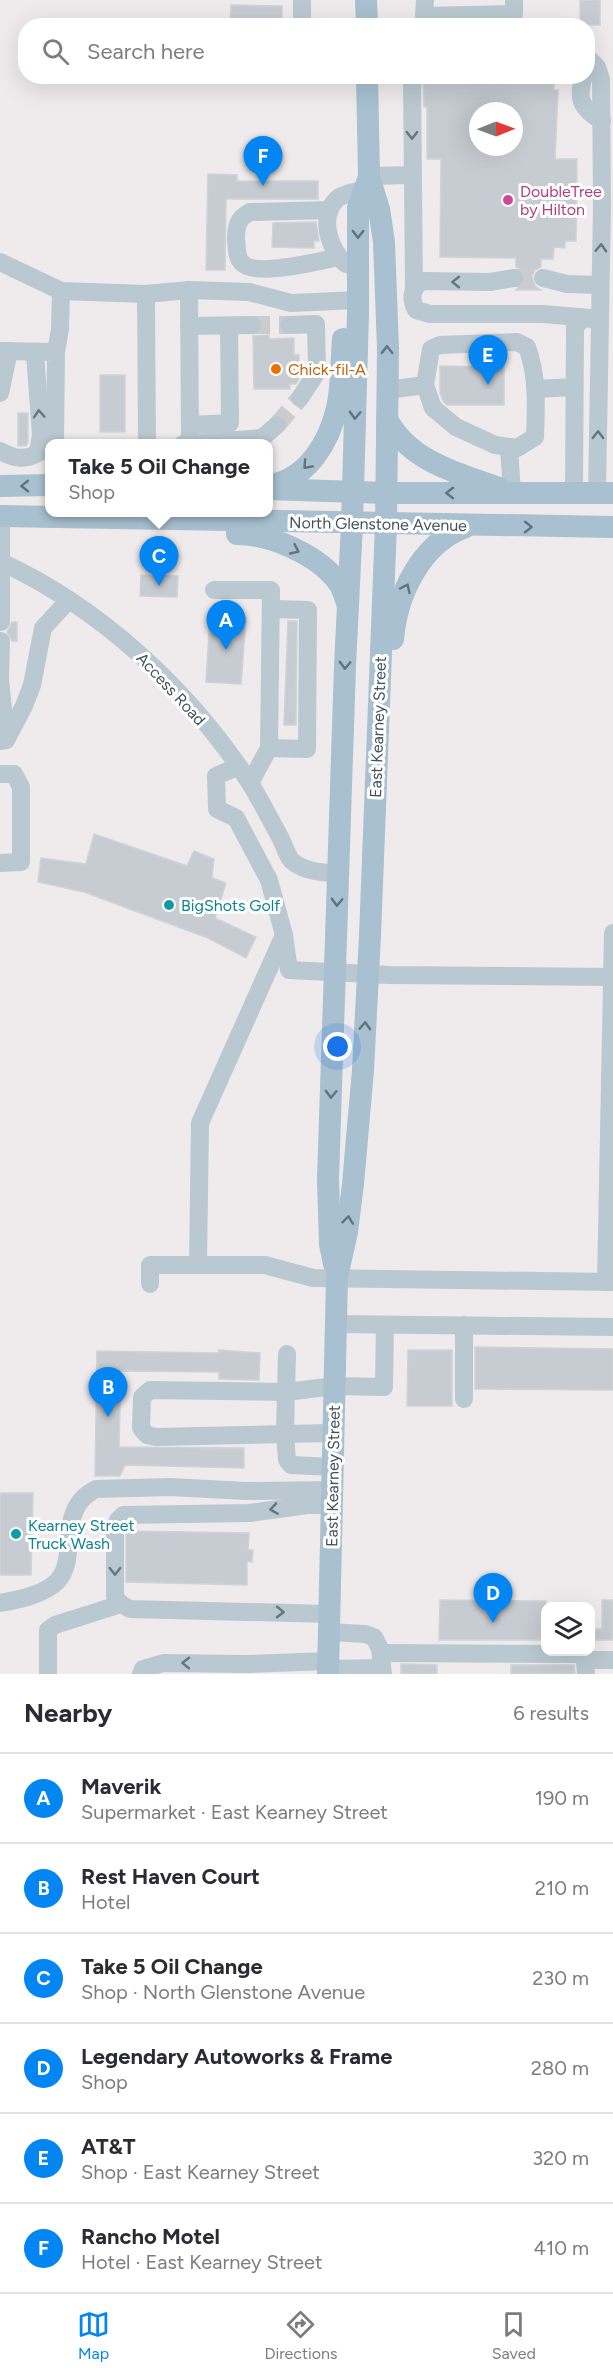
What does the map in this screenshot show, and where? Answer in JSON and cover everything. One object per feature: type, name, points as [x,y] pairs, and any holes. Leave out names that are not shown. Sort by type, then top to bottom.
[{"type":"main road","points":[[366,0],[367,18]]},
{"type":"main road","name":"East Kearney Street","points":[[337,1278],[330,1244],[328,1179],[353,492],[358,208],[367,181],[367,84]]},
{"type":"main road","name":"East Kearney Street","points":[[328,1668],[337,1278],[347,1232],[353,1184],[363,1070],[386,524],[387,390],[384,242],[379,209],[367,181]]},
{"type":"main road","points":[[273,485],[294,478],[320,450],[337,408],[343,339],[358,307]]},
{"type":"main road","points":[[387,419],[399,438],[427,459],[512,493]]},
{"type":"main road","points":[[0,486],[45,485]]},
{"type":"main road","name":"North Glenstone Avenue","points":[[273,487],[386,493],[605,494]]},
{"type":"main road","name":"North Glenstone Avenue","points":[[0,516],[45,516]]},
{"type":"main road","points":[[31,516],[93,530],[262,536],[305,555],[330,573],[341,586],[348,607]]},
{"type":"main road","name":"North Glenstone Avenue","points":[[71,517],[352,524],[613,527]]},
{"type":"main road","points":[[370,936],[387,832],[392,650],[398,608],[412,575],[436,544],[445,536],[470,526]]},
{"type":"main road","points":[[556,527],[613,538]]},
{"type":"lane","points":[[302,0],[302,18]]},
{"type":"lane","points":[[424,0],[424,16],[471,8],[514,14],[514,0]]},
{"type":"lane","points":[[595,67],[601,79],[608,206],[595,323],[606,381],[605,494]]},
{"type":"lane","points":[[412,84],[414,288],[412,304],[416,310],[421,313],[558,315],[595,323]]},
{"type":"lane","points":[[358,274],[338,257],[329,238],[330,210],[335,201],[367,181],[413,175]]},
{"type":"lane","points":[[330,210],[250,212],[242,216],[237,224],[237,254],[241,262],[248,267],[266,269],[338,257]]},
{"type":"lane","points":[[0,262],[61,291],[146,294],[189,290],[249,292],[291,303],[358,307]]},
{"type":"lane","points":[[414,288],[424,281],[480,282],[514,278]]},
{"type":"lane","points":[[543,278],[567,284],[600,285]]},
{"type":"lane","points":[[188,438],[189,290]]},
{"type":"lane","points":[[55,439],[56,352],[60,328],[61,291]]},
{"type":"lane","points":[[146,294],[147,439]]},
{"type":"lane","points":[[574,493],[575,327],[579,321],[595,323]]},
{"type":"lane","points":[[289,325],[316,324],[317,372],[300,398]]},
{"type":"lane","points":[[189,326],[252,325]]},
{"type":"lane","points":[[188,438],[230,423],[229,326]]},
{"type":"lane","points":[[517,342],[528,347],[536,390],[535,437],[517,448],[509,447],[495,445],[456,427],[433,408],[424,385],[431,349],[440,345],[517,342]]},
{"type":"lane","points":[[0,393],[5,351],[56,352]]},
{"type":"lane","points":[[0,451],[14,458],[29,458],[38,453],[41,435],[35,353]]},
{"type":"lane","points":[[387,390],[424,385]]},
{"type":"lane","points":[[536,390],[574,387]]},
{"type":"lane","points":[[188,438],[262,438],[277,425]]},
{"type":"lane","points":[[509,447],[512,493]]},
{"type":"lane","points":[[0,516],[2,622]]},
{"type":"lane","name":"Access Road","points":[[1,562],[29,575],[119,635],[181,694],[250,783],[291,860],[307,868],[338,873]]},
{"type":"lane","points":[[214,590],[271,590],[269,748],[250,783]]},
{"type":"lane","points":[[3,740],[24,706],[32,685],[43,628],[68,601]]},
{"type":"lane","points":[[269,748],[307,749],[308,610],[271,609]]},
{"type":"lane","points":[[1,641],[3,740]]},
{"type":"lane","points":[[237,767],[216,776],[217,809],[236,818],[269,880],[284,934],[289,970],[368,974],[612,977]]},
{"type":"lane","points":[[0,774],[15,774],[29,787],[21,862],[0,863]]},
{"type":"lane","points":[[150,1284],[150,1265],[265,1265],[313,1278],[610,1282],[613,933]]},
{"type":"lane","points":[[198,1265],[200,1123],[284,934]]},
{"type":"lane","points":[[336,1324],[613,1327]]},
{"type":"lane","points":[[334,1433],[156,1437],[147,1435],[141,1428],[142,1397],[150,1389],[286,1392],[335,1386],[384,1387],[385,1325]]},
{"type":"lane","points":[[464,1325],[464,1399]]},
{"type":"lane","points":[[287,1354],[285,1434],[287,1460],[291,1465],[333,1488]]},
{"type":"lane","points":[[0,1603],[35,1594],[54,1584],[65,1568],[74,1508],[86,1494],[96,1489],[171,1487],[244,1491],[333,1488]]},
{"type":"lane","points":[[333,1488],[307,1505],[250,1513],[123,1515],[118,1520],[115,1530],[115,1597],[130,1609],[329,1623],[374,1637],[382,1665]]},
{"type":"lane","points":[[48,1674],[48,1630],[55,1625],[121,1604]]},
{"type":"lane","points":[[141,1674],[143,1669],[163,1663],[328,1668],[570,1653],[579,1654],[586,1667],[613,1660]]},
{"type":"building","points":[[580,0],[600,0],[600,25],[595,25],[595,18],[580,18]]},
{"type":"building","points":[[231,5],[282,6],[282,18],[230,18]]},
{"type":"building","name":"DoubleTree by Hilton","points":[[423,84],[554,84],[554,90],[558,90],[555,159],[577,159],[576,241],[565,241],[565,248],[554,247],[553,259],[541,259],[541,267],[535,270],[532,276],[535,286],[541,290],[516,290],[524,282],[525,277],[522,270],[516,267],[516,258],[440,257],[441,159],[427,159],[427,107],[424,107]]},
{"type":"building","points":[[208,174],[237,175],[237,181],[318,181],[318,199],[226,199],[225,270],[206,270]]},
{"type":"building","points":[[316,222],[319,241],[314,241],[314,248],[272,247],[273,223]]},
{"type":"building","name":"Chick-fil-A","points":[[269,335],[269,339],[294,338],[294,355],[299,355],[299,379],[296,384],[290,384],[290,389],[254,389],[253,336]]},
{"type":"building","points":[[440,366],[504,367],[504,405],[447,405],[440,393]]},
{"type":"building","points":[[100,375],[125,375],[125,432],[100,432]]},
{"type":"building","points":[[18,413],[28,413],[26,446],[18,446]]},
{"type":"building","points":[[141,575],[178,576],[177,597],[140,596]]},
{"type":"building","points":[[210,615],[246,618],[241,684],[206,682]]},
{"type":"building","points":[[288,621],[297,621],[296,725],[284,725]]},
{"type":"building","points":[[12,622],[17,622],[17,641],[12,641],[7,632]]},
{"type":"building","name":"BigShots Golf","points":[[94,834],[187,866],[194,851],[214,859],[212,878],[226,883],[215,918],[256,937],[246,958],[208,938],[84,892],[38,882],[41,858],[86,864]]},
{"type":"building","points":[[475,1347],[613,1349],[613,1390],[475,1389]]},
{"type":"building","points":[[219,1350],[260,1353],[259,1380],[219,1379],[219,1372],[121,1371],[119,1447],[244,1448],[244,1468],[125,1465],[120,1476],[95,1476],[97,1351],[219,1353]]},
{"type":"building","points":[[408,1350],[452,1350],[452,1406],[407,1406]]},
{"type":"building","name":"Kearney Street Truck Wash","points":[[0,1493],[33,1493],[31,1575],[0,1575]]},
{"type":"building","points":[[126,1531],[249,1533],[248,1550],[253,1550],[252,1562],[247,1561],[247,1585],[126,1582]]},
{"type":"building","points":[[440,1600],[546,1601],[541,1602],[541,1640],[439,1640]]},
{"type":"building","points":[[602,1600],[613,1600],[613,1640],[595,1640],[595,1629],[602,1629]]},
{"type":"building","points":[[401,1664],[437,1665],[437,1674],[401,1674]]},
{"type":"building","points":[[511,1665],[574,1665],[575,1674],[511,1674]]},
{"type":"tunnel","points":[[514,278],[543,278]]},
{"type":"tunnel","points":[[252,325],[289,325]]},
{"type":"tunnel","points":[[277,425],[300,398]]},
{"type":"place","name":"Rancho Motel","points":[[263,186]]},
{"type":"place","name":"DoubleTree by Hilton","points":[[508,200]]},
{"type":"place","name":"Chick-fil-A","points":[[276,369]]},
{"type":"place","name":"AT&T","points":[[488,385]]},
{"type":"place","name":"Take 5 Oil Change","points":[[159,586]]},
{"type":"place","name":"Maverik","points":[[226,650]]},
{"type":"place","name":"BigShots Golf","points":[[169,905]]},
{"type":"place","name":"Rest Haven Court","points":[[108,1417]]},
{"type":"place","name":"Kearney Street Truck Wash","points":[[16,1534]]},
{"type":"place","name":"Legendary Autoworks & Frame","points":[[493,1623]]}]
